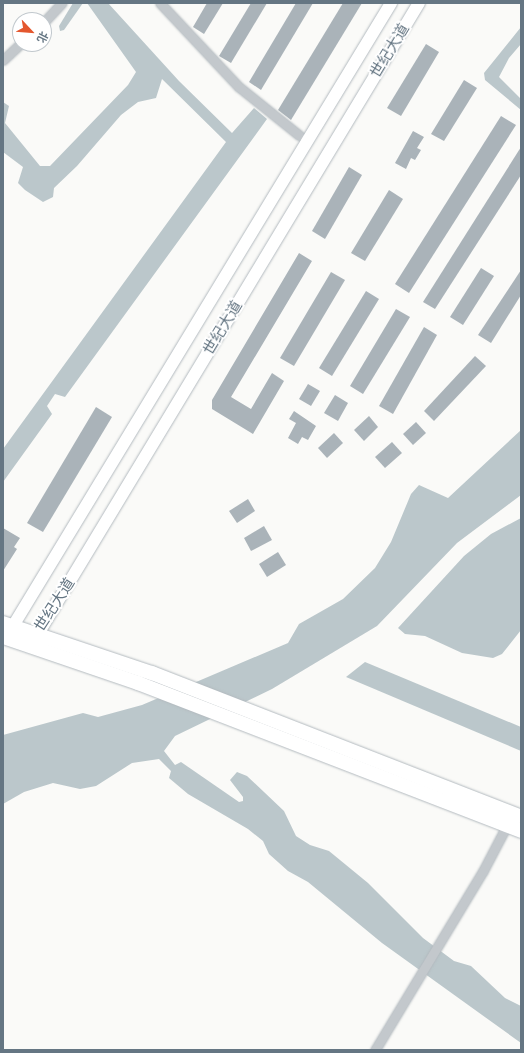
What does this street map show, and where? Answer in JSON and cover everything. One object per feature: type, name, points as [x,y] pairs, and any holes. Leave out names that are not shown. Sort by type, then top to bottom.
[{"type":"main road","name":"世纪大道","points":[[391,3],[8,624],[21,643],[38,634],[419,3]]},
{"type":"main road","points":[[8,624],[152,673],[256,712],[521,817]]},
{"type":"main road","points":[[3,637],[138,683],[521,831]]},
{"type":"street","points":[[52,14],[62,3]]},
{"type":"street","points":[[160,3],[239,87],[299,135]]},
{"type":"street","points":[[3,60],[12,52]]},
{"type":"street","points":[[375,1050],[483,871],[507,825]]},
{"type":"shaded area","points":[[73,3],[83,3],[64,30],[60,31],[59,26]]},
{"type":"shaded area","points":[[87,3],[108,3],[179,81],[232,133],[254,108],[267,119],[65,397],[55,394],[47,406],[52,414],[3,482],[3,449],[226,142],[162,79],[156,98],[138,102],[121,115],[77,166],[54,188],[53,197],[43,202],[25,190],[18,183],[23,167],[3,152],[3,102],[9,106],[5,123],[40,166],[50,166],[128,85],[136,72]]},
{"type":"shaded area","points":[[521,27],[521,44],[509,58],[499,77],[521,99],[521,110],[485,80],[484,73]]},
{"type":"shaded area","points":[[521,430],[521,495],[457,543],[377,626],[272,689],[175,736],[164,751],[175,765],[181,762],[239,802],[243,801],[243,797],[230,780],[237,772],[247,776],[284,811],[296,836],[310,845],[329,851],[368,883],[423,938],[454,961],[471,966],[505,998],[521,1006],[521,1043],[382,943],[308,882],[288,871],[269,854],[263,841],[248,829],[188,794],[169,778],[171,771],[159,759],[132,763],[96,786],[80,789],[53,783],[24,792],[3,804],[3,735],[83,713],[98,717],[142,705],[288,643],[299,624],[343,599],[375,568],[391,542],[411,494],[419,485],[448,498]]},
{"type":"shaded area","points":[[521,518],[521,630],[502,654],[493,658],[462,653],[425,636],[405,634],[398,628],[464,556],[491,534]]},
{"type":"shaded area","points":[[365,662],[521,727],[521,751],[346,677]]},
{"type":"building","points":[[207,3],[223,3],[204,34],[193,27]]},
{"type":"building","points":[[251,3],[267,3],[231,63],[219,56]]},
{"type":"building","points":[[296,3],[313,3],[261,90],[249,82]]},
{"type":"building","points":[[343,3],[362,3],[291,120],[278,110]]},
{"type":"building","points":[[426,44],[439,52],[401,116],[387,108]]},
{"type":"building","points":[[464,80],[477,88],[444,141],[431,134]]},
{"type":"building","points":[[501,116],[516,125],[409,293],[395,284]]},
{"type":"building","points":[[413,131],[424,137],[417,148],[421,150],[415,160],[411,158],[406,169],[395,163]]},
{"type":"building","points":[[521,147],[521,175],[435,309],[423,302]]},
{"type":"building","points":[[349,167],[362,175],[325,239],[312,231]]},
{"type":"building","points":[[389,190],[403,199],[365,261],[351,253]]},
{"type":"building","points":[[299,253],[312,261],[231,397],[251,409],[272,373],[284,381],[253,434],[212,409],[212,400]]},
{"type":"building","points":[[481,268],[494,276],[463,325],[450,317]]},
{"type":"building","points":[[521,270],[521,295],[491,343],[478,335]]},
{"type":"building","points":[[331,272],[345,280],[294,366],[280,358]]},
{"type":"building","points":[[366,291],[379,299],[332,376],[319,368]]},
{"type":"building","points":[[396,309],[410,317],[363,394],[350,386]]},
{"type":"building","points":[[424,327],[437,335],[393,414],[379,406]]},
{"type":"building","points":[[475,356],[486,366],[434,421],[424,411]]},
{"type":"building","points":[[308,384],[320,391],[311,406],[299,399]]},
{"type":"building","points":[[335,395],[348,403],[338,421],[324,413]]},
{"type":"building","points":[[96,407],[112,417],[43,532],[27,523]]},
{"type":"building","points":[[294,411],[316,426],[308,440],[302,437],[298,444],[288,438],[296,423],[289,419]]},
{"type":"building","points":[[369,416],[378,427],[364,441],[354,430]]},
{"type":"building","points":[[416,422],[426,433],[413,445],[403,434]]},
{"type":"building","points":[[334,433],[343,443],[327,458],[318,448]]},
{"type":"building","points":[[392,442],[402,453],[385,468],[375,457]]},
{"type":"building","points":[[248,499],[255,511],[237,523],[229,511]]},
{"type":"building","points":[[264,526],[272,540],[251,551],[244,538]]},
{"type":"building","points":[[3,528],[20,538],[14,547],[17,549],[3,571]]},
{"type":"building","points":[[278,552],[286,565],[267,577],[259,564]]}]
